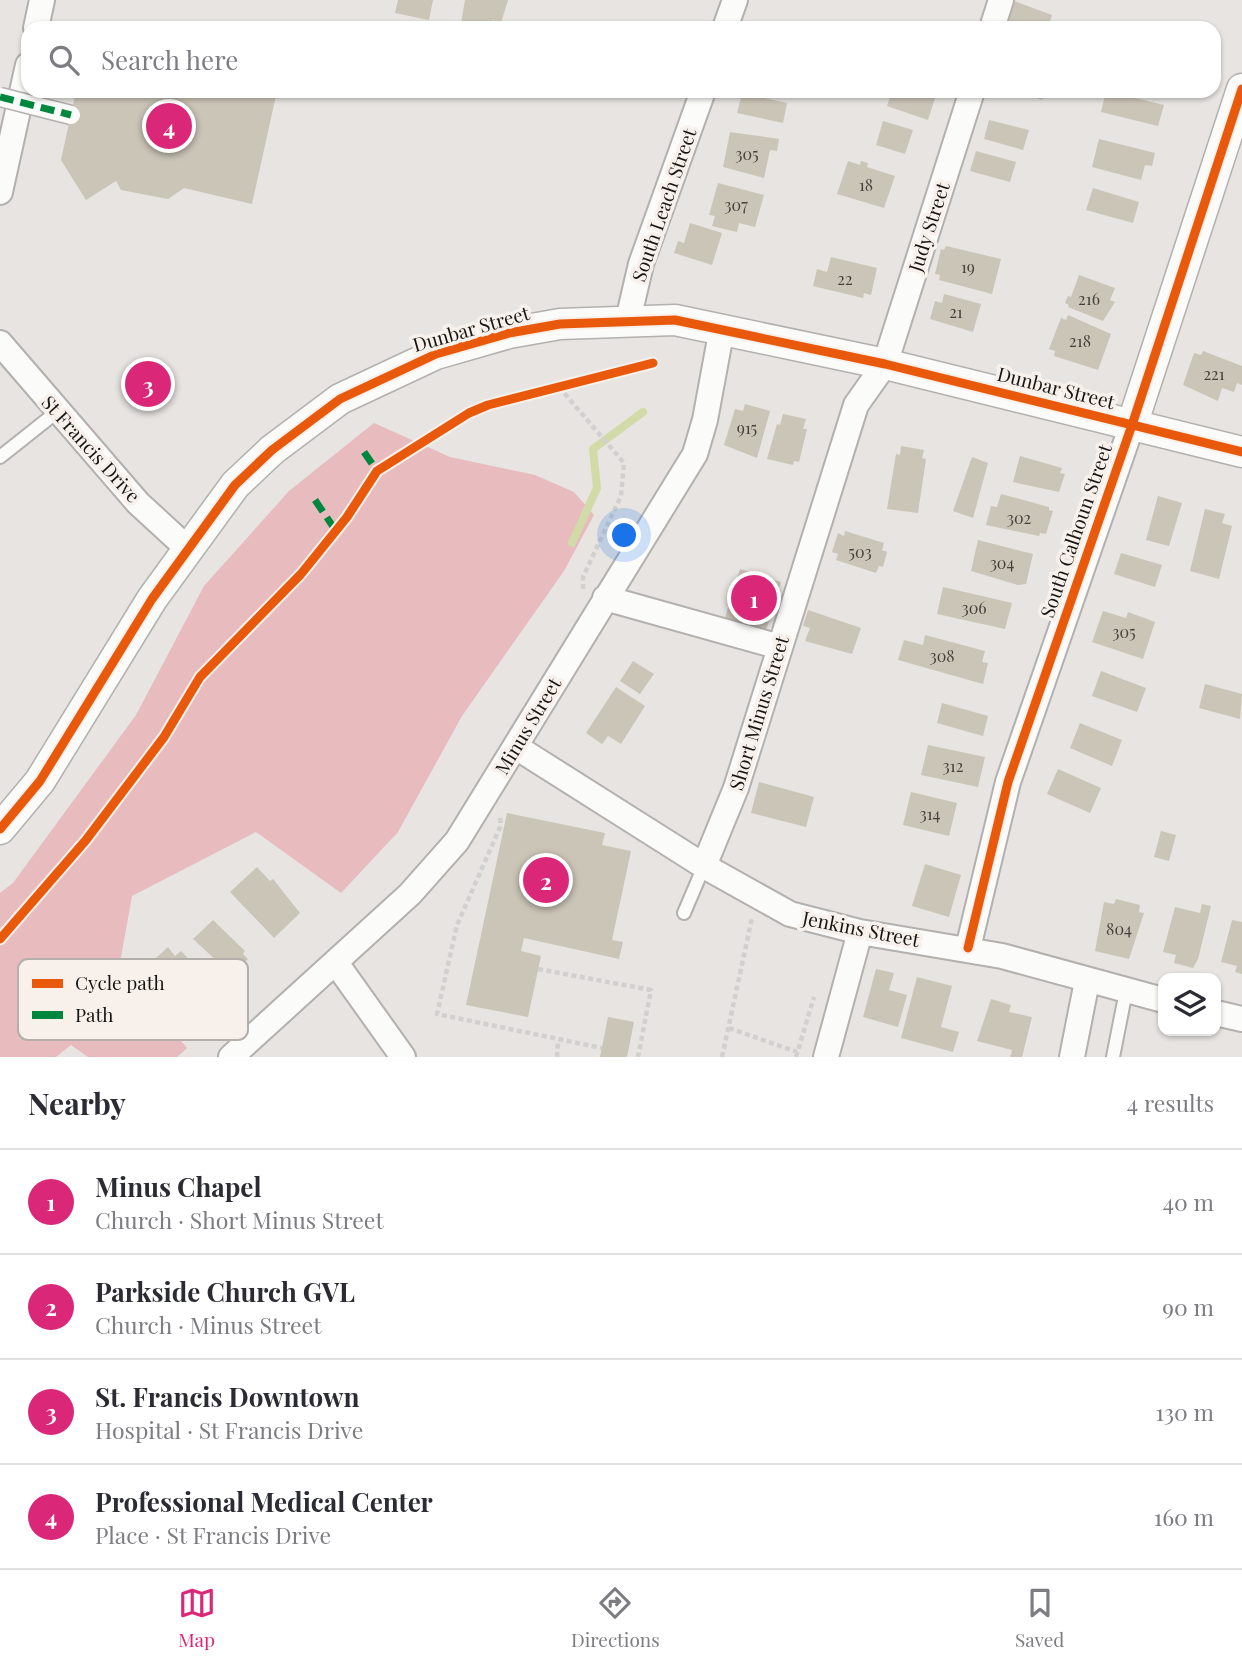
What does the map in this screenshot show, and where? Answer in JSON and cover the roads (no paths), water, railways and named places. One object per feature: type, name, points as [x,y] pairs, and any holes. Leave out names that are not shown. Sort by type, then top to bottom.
[{"type":"street","points":[[38,21],[42,0]]},
{"type":"street","points":[[994,21],[1001,0]]},
{"type":"street","points":[[726,21],[729,1]]},
{"type":"street","name":"South Calhoun Street","points":[[968,948],[1008,782],[1132,425],[1242,89]]},
{"type":"street","points":[[0,97],[71,115]]},
{"type":"street","points":[[0,192],[21,97]]},
{"type":"street","name":"South Leach Street","points":[[628,320],[641,264],[700,98]]},
{"type":"street","name":"Judy Street","points":[[885,364],[970,98]]},
{"type":"street","name":"Dunbar Street","points":[[0,829],[40,781],[152,599],[221,501],[272,450],[350,394],[436,354],[509,333],[560,324],[675,320],[885,364],[1242,452]]},
{"type":"street","name":"Minus Street","points":[[231,1057],[410,894],[457,841],[516,747],[594,596],[653,527],[695,454],[705,420],[722,328]]},
{"type":"street","name":"St Francis Drive","points":[[0,343],[138,503],[188,549]]},
{"type":"street","name":"Short Minus Street","points":[[704,866],[736,788],[856,405],[885,364]]},
{"type":"street","points":[[594,596],[780,647]]},
{"type":"street","name":"Jenkins Street","points":[[516,747],[704,866],[790,914],[860,932],[968,948],[1158,999]]},
{"type":"street","points":[[826,1057],[860,932]]},
{"type":"street","points":[[336,963],[403,1057]]},
{"type":"street","points":[[1072,1057],[1087,981]]},
{"type":"street","points":[[1221,1014],[1242,1019]]},
{"type":"lane","points":[[0,457],[58,411]]},
{"type":"lane","points":[[684,913],[704,866]]},
{"type":"lane","points":[[1112,1057],[1126,991]]},
{"type":"waterway","points":[[572,543],[597,488],[593,449],[643,412]]},
{"type":"place","name":"Professional Medical Center","points":[[169,126]]},
{"type":"place","name":"St. Francis Downtown","points":[[148,384]]},
{"type":"place","name":"Minus Chapel","points":[[754,598]]},
{"type":"place","name":"Parkside Church GVL","points":[[546,880]]}]
